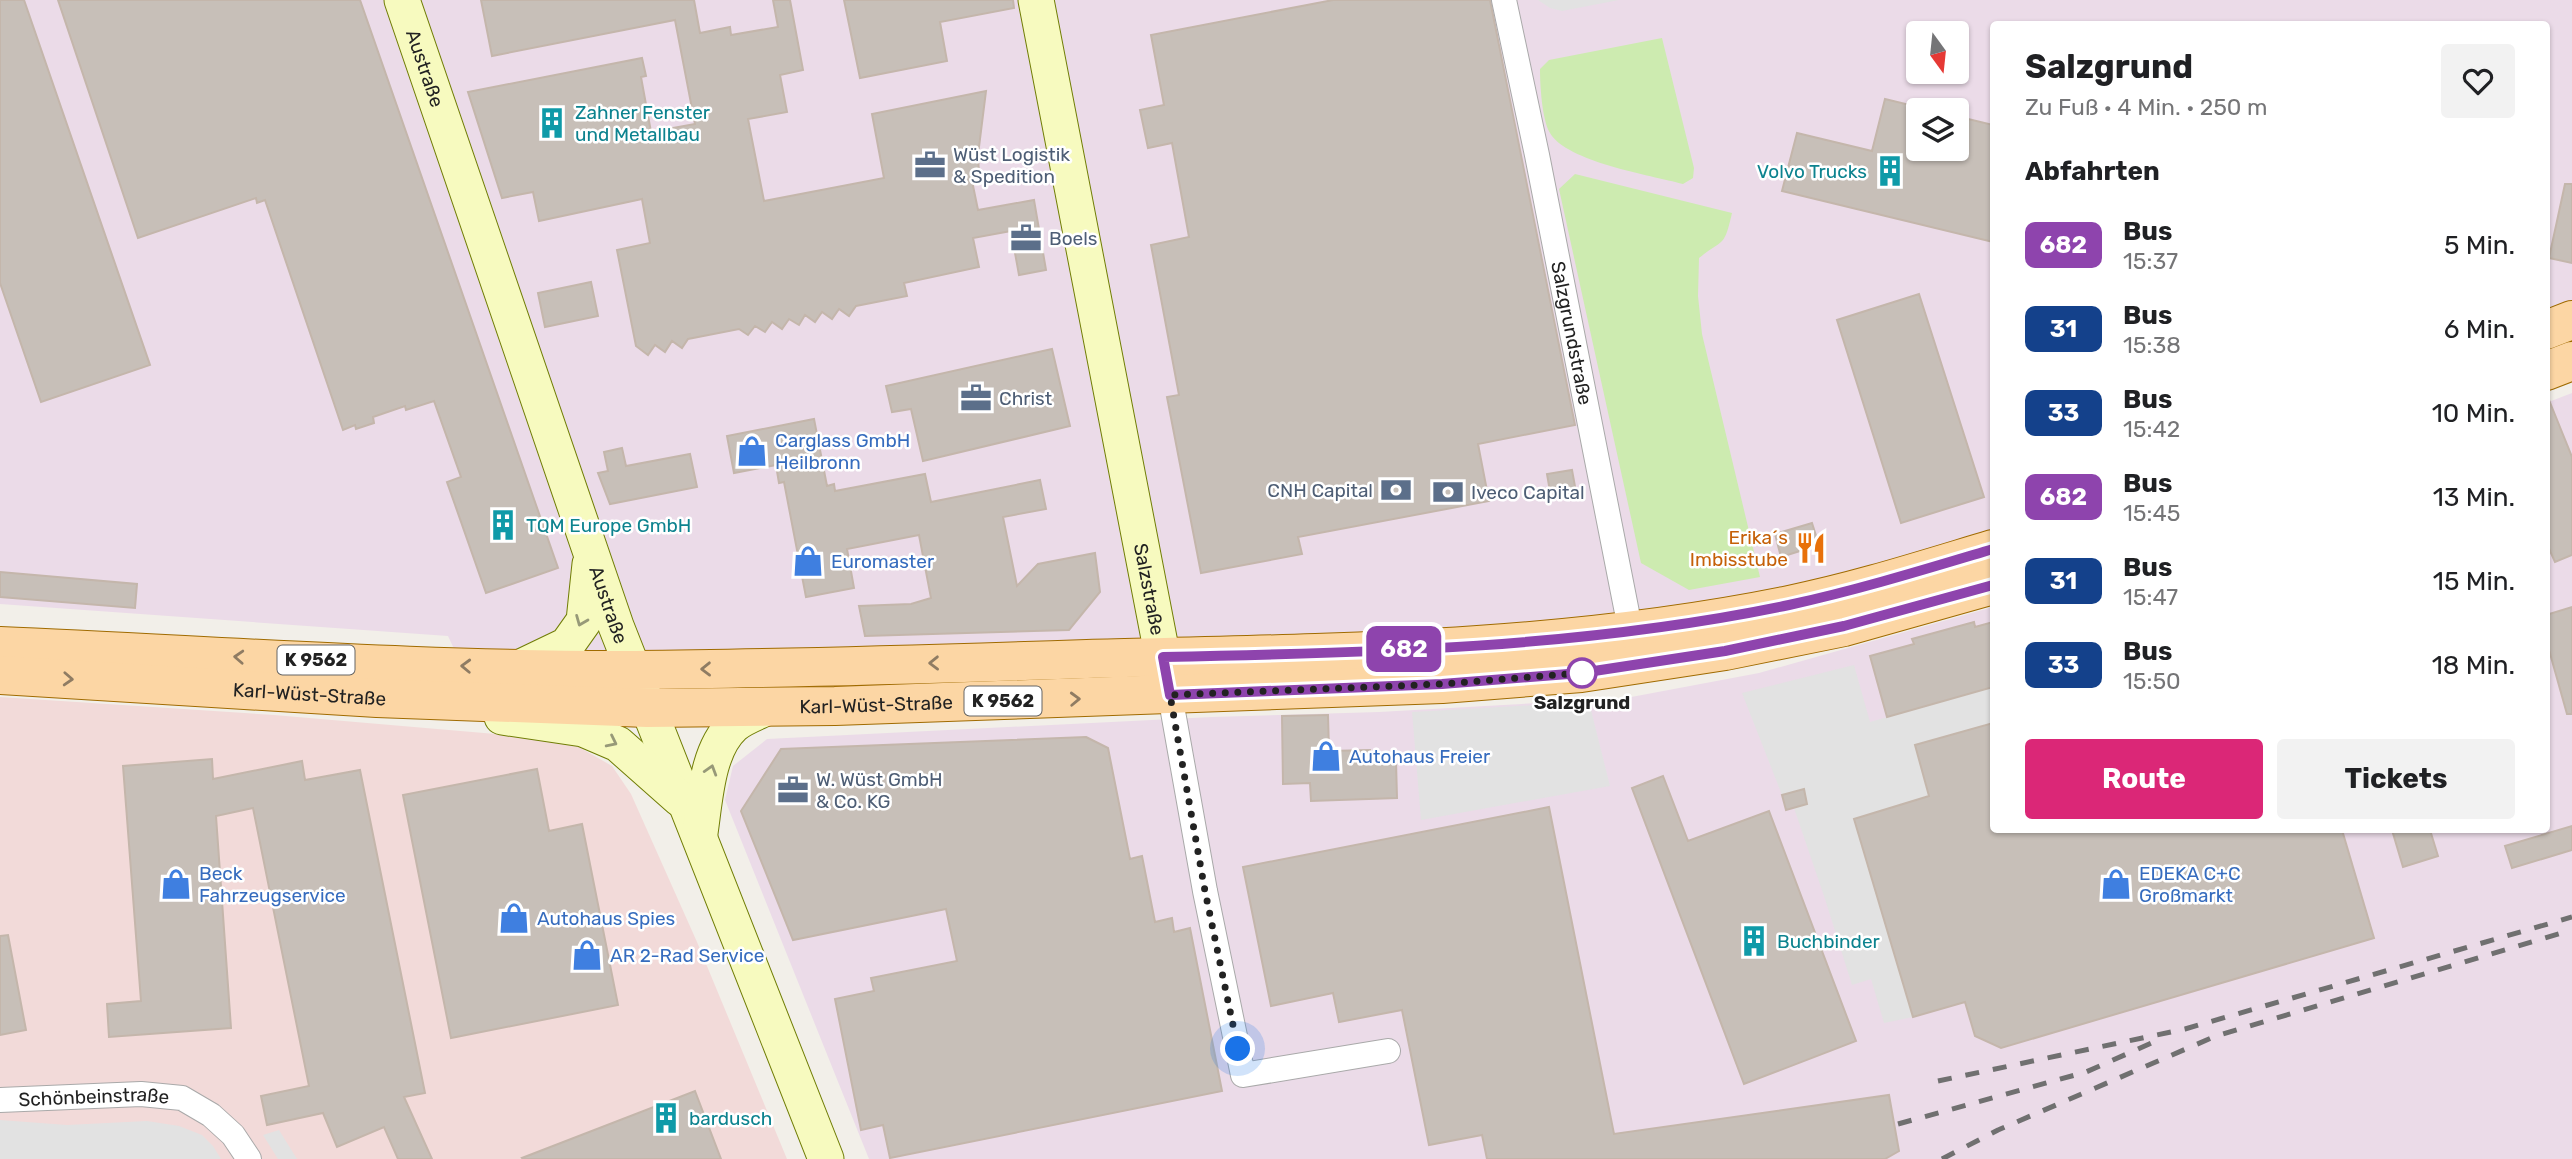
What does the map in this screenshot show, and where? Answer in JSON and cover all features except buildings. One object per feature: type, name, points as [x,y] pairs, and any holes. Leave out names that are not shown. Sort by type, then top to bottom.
[{"type":"main road","name":"Austraße","points":[[402,0],[632,670],[826,1159]]},
{"type":"main road","name":"Salzstraße","points":[[1036,0],[1170,695]]},
{"type":"main road","points":[[2550,328],[2572,320]]},
{"type":"main road","points":[[2550,369],[2572,361]]},
{"type":"main road","name":"Karl-Wüst-Straße","points":[[0,675],[377,698],[648,708],[766,708],[1442,684],[1581,673],[1634,647],[1899,577],[1990,550]]},
{"type":"main road","points":[[519,668],[566,645],[584,621],[591,554]]},
{"type":"main road","name":"Karl-Wüst-Straße","points":[[0,646],[519,668],[632,670],[1430,649],[1634,647],[1725,651],[1844,626],[1990,586]]},
{"type":"main road","points":[[377,698],[583,729],[618,744],[631,753],[694,822]]},
{"type":"main road","points":[[694,822],[709,771],[723,737],[734,724],[766,708]]},
{"type":"street","name":"Salzgrundstraße","points":[[1504,0],[1540,168],[1634,647]]},
{"type":"street","name":"Salzstraße","points":[[1170,695],[1205,891],[1243,1075],[1388,1051]]},
{"type":"street","name":"Schönbeinstraße","points":[[0,1100],[141,1094],[182,1098],[211,1115],[233,1135],[249,1159]]},
{"type":"street","points":[[808,1114],[819,1159]]},
{"type":"shaded area","points":[[0,0],[2572,0],[2572,332],[2550,341],[2550,21],[1990,21],[1990,564],[1686,640],[470,683],[448,636],[0,604]]},
{"type":"shaded area","points":[[1538,0],[1619,0],[1562,11],[1550,8]]},
{"type":"shaded area","points":[[2572,393],[2572,1159],[869,1159],[725,800],[733,766],[767,739],[1212,717],[1379,712],[1626,698],[1759,673],[1990,608],[1990,833],[2550,833],[2550,401]]},
{"type":"shaded area","points":[[1854,665],[1870,722],[1990,688],[1990,779],[1855,819],[1913,1017],[1884,1023],[1871,979],[1852,985],[1794,808],[1807,804],[1804,790],[1782,795],[1742,693]]},
{"type":"shaded area","points":[[0,697],[274,715],[541,738],[577,746],[612,766],[631,794],[697,942],[787,1159],[0,1159]]},
{"type":"shaded area","points":[[1589,702],[1610,786],[1421,820],[1412,712]]},
{"type":"shaded area","points":[[0,1120],[67,1125],[147,1121],[179,1126],[202,1135],[221,1159],[0,1159]]},
{"type":"shaded area","points":[[279,1130],[297,1159],[278,1159],[263,1135]]},
{"type":"green space","points":[[1662,38],[1694,168],[1693,178],[1683,184],[1610,166],[1573,152],[1550,133],[1542,102],[1540,69],[1549,60]]},
{"type":"green space","points":[[1575,174],[1732,213],[1725,237],[1699,258],[1698,296],[1702,334],[1760,577],[1689,590],[1641,563],[1559,189]]},
{"type":"railway","points":[[1938,1081],[2185,1029],[2572,917]]},
{"type":"railway","points":[[1942,1159],[1998,1130],[2216,1036],[2572,930]]},
{"type":"railway","points":[[1898,1124],[2086,1072],[2156,1041]]},
{"type":"bus line","name":"682","points":[[1990,550],[1899,577],[1788,605],[1631,630],[1430,649],[1163,657],[1170,695],[1442,684],[1581,673],[1725,651],[1844,626],[1990,586]]},
{"type":"place","name":"Zahner Fenster und Metallbau","points":[[552,123]]},
{"type":"place","name":"Wüst Logistik & Spedition","points":[[930,165]]},
{"type":"place","name":"Volvo Trucks","points":[[1890,171]]},
{"type":"place","name":"Boels","points":[[1026,238]]},
{"type":"place","name":"Christ","points":[[976,398]]},
{"type":"place","name":"Carglass GmbH Heilbronn","points":[[752,451]]},
{"type":"place","name":"CNH Capital","points":[[1396,490]]},
{"type":"place","name":"Iveco Capital","points":[[1448,492]]},
{"type":"place","name":"TQM Europe GmbH","points":[[503,525]]},
{"type":"place","name":"Erika´s Imbisstube","points":[[1811,548]]},
{"type":"place","name":"Euromaster","points":[[808,561]]},
{"type":"place","name":"Salzgrund","points":[[1582,673]]},
{"type":"place","name":"Autohaus Freier","points":[[1326,756]]},
{"type":"place","name":"W. Wüst GmbH & Co. KG","points":[[793,790]]},
{"type":"place","name":"Beck Fahrzeugservice","points":[[176,884]]},
{"type":"place","name":"EDEKA C+C Großmarkt","points":[[2116,884]]},
{"type":"place","name":"Autohaus Spies","points":[[514,918]]},
{"type":"place","name":"Buchbinder","points":[[1754,941]]},
{"type":"place","name":"AR 2-Rad Service","points":[[587,955]]},
{"type":"place","name":"bardusch","points":[[666,1118]]},
{"type":"route","points":[[1238,1049],[1205,891],[1170,695],[1442,684],[1582,673]]}]
